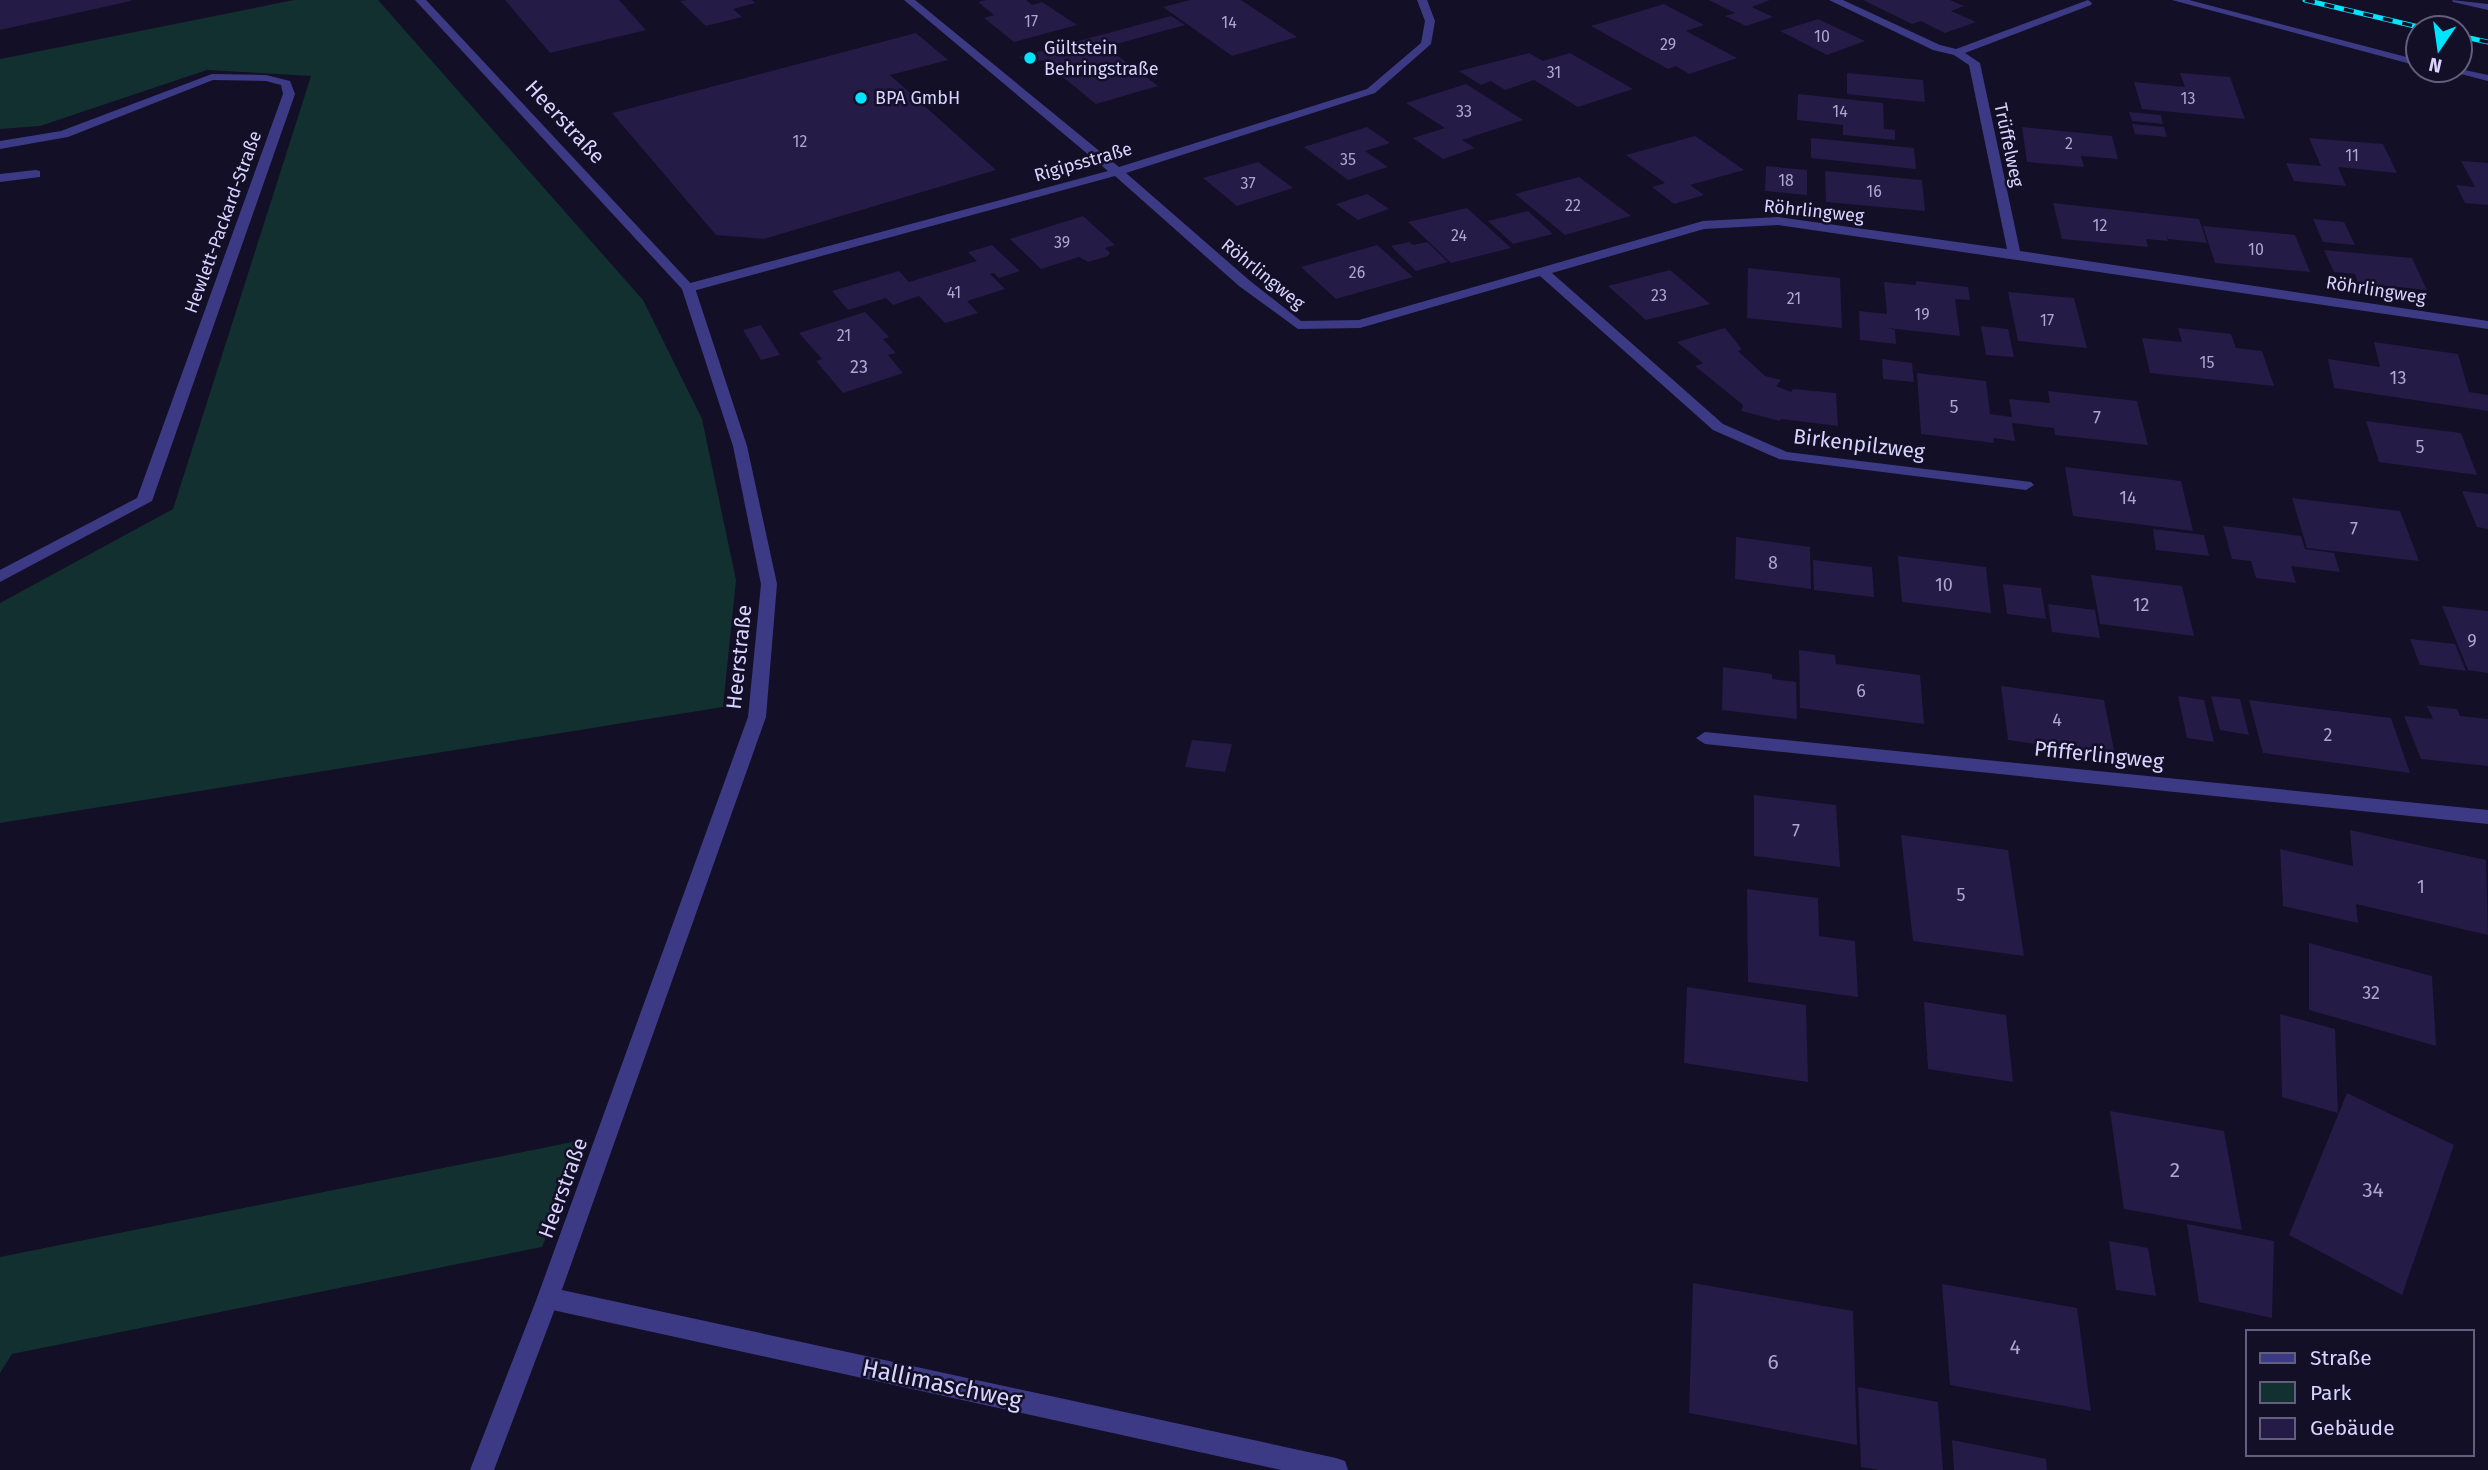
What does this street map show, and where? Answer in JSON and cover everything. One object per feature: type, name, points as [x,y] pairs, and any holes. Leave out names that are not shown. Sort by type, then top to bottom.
[{"type":"street","name":"Heerstraße","points":[[420,0],[688,288],[740,446],[769,584],[757,717],[548,1298],[482,1470]]},
{"type":"street","name":"Röhrlingweg","points":[[909,0],[1117,172],[1244,283],[1298,325],[1360,324],[1703,225],[1778,221],[2488,325]]},
{"type":"street","name":"Rigipsstraße","points":[[688,288],[1117,172],[1371,91],[1426,44],[1430,21],[1422,0]]},
{"type":"street","points":[[1834,0],[1937,48],[1957,52],[2087,3]]},
{"type":"street","points":[[2178,0],[2404,59]]},
{"type":"street","points":[[2458,0],[2488,7]]},
{"type":"street","name":"Trüffelweg","points":[[1957,52],[1974,63],[2014,254]]},
{"type":"street","name":"Hewlett-Packard-Straße","points":[[0,145],[64,134],[212,77],[276,80],[286,83],[289,94],[186,377],[145,501],[0,578]]},
{"type":"street","points":[[0,178],[36,174]]},
{"type":"street","name":"Birkenpilzweg","points":[[1542,271],[1718,427],[1784,456],[2026,485]]},
{"type":"street","name":"Pfifferlingweg","points":[[1705,738],[2488,817]]},
{"type":"street","name":"Hallimaschweg","points":[[548,1298],[1336,1470]]},
{"type":"green space","points":[[294,0],[378,0],[643,300],[702,419],[736,580],[723,707],[0,823],[0,603],[173,509],[311,76],[207,70],[40,126],[0,129],[0,59]]},
{"type":"green space","points":[[587,1139],[542,1247],[12,1354],[0,1373],[0,1257]]},
{"type":"building","points":[[0,0],[131,0],[131,1],[0,30]]},
{"type":"building","points":[[505,0],[619,0],[646,30],[550,53]]},
{"type":"building","points":[[752,0],[755,3],[733,9],[742,17],[706,26],[680,1]]},
{"type":"building","points":[[1026,0],[1032,5],[1042,2],[1077,25],[1014,42],[984,18],[994,15],[978,2]]},
{"type":"building","points":[[1190,0],[1241,0],[1297,37],[1232,56],[1163,7]]},
{"type":"building","points":[[1709,0],[1770,0],[1752,7],[1773,17],[1746,26],[1725,16],[1735,13]]},
{"type":"building","points":[[1863,0],[1950,0],[1964,6],[1951,11],[1976,22],[1945,33],[1921,21],[1912,24]]},
{"type":"building","points":[[1664,4],[1704,25],[1686,31],[1737,58],[1689,74],[1676,66],[1668,69],[1591,26]]},
{"type":"building","points":[[1171,16],[1185,25],[1106,47],[1158,86],[1096,104],[1042,60],[1028,64],[1019,57]]},
{"type":"building","points":[[1818,19],[1865,41],[1827,55],[1780,31]]},
{"type":"building","points":[[916,33],[948,60],[890,75],[996,170],[764,239],[716,235],[612,113]]},
{"type":"building","points":[[1529,53],[1543,61],[1570,53],[1633,89],[1578,107],[1534,80],[1505,90],[1491,81],[1481,85],[1459,71]]},
{"type":"building","points":[[1847,73],[1923,80],[1925,102],[1847,94]]},
{"type":"building","points":[[2180,73],[2230,77],[2245,119],[2142,109],[2134,82],[2185,87]]},
{"type":"building","points":[[1466,84],[1523,120],[1462,140],[1475,148],[1443,159],[1413,138],[1445,128],[1406,103]]},
{"type":"building","points":[[1798,94],[1883,103],[1884,129],[1895,130],[1895,140],[1843,135],[1843,125],[1797,120]]},
{"type":"building","points":[[2129,112],[2161,115],[2163,124],[2132,121]]},
{"type":"building","points":[[2132,124],[2164,127],[2167,137],[2135,134]]},
{"type":"building","points":[[1367,127],[1390,143],[1365,151],[1388,167],[1348,180],[1304,147]]},
{"type":"building","points":[[2022,127],[2112,136],[2118,159],[2081,156],[2084,167],[2027,162]]},
{"type":"building","points":[[1695,136],[1744,170],[1690,185],[1704,195],[1674,204],[1652,187],[1665,183],[1626,155]]},
{"type":"building","points":[[1811,138],[1914,148],[1916,169],[1811,158]]},
{"type":"building","points":[[2309,138],[2383,144],[2397,173],[2338,167],[2346,186],[2294,181],[2286,163],[2321,166]]},
{"type":"building","points":[[2461,161],[2488,163],[2488,205],[2465,203],[2456,185],[2475,187]]},
{"type":"building","points":[[1258,162],[1293,188],[1237,206],[1203,178]]},
{"type":"building","points":[[1766,166],[1807,170],[1807,195],[1765,191]]},
{"type":"building","points":[[1825,171],[1922,180],[1925,211],[1826,202]]},
{"type":"building","points":[[1579,177],[1631,216],[1565,235],[1515,194]]},
{"type":"building","points":[[1367,194],[1389,209],[1358,220],[1336,204]]},
{"type":"building","points":[[2053,203],[2199,219],[2207,243],[2168,239],[2166,231],[2168,241],[2146,239],[2148,247],[2062,239]]},
{"type":"building","points":[[1467,208],[1511,248],[1451,263],[1408,222]]},
{"type":"building","points":[[1528,211],[1553,234],[1513,244],[1488,221]]},
{"type":"building","points":[[1083,216],[1115,245],[1105,248],[1110,253],[1108,256],[1088,262],[1079,257],[1041,269],[1010,239]]},
{"type":"building","points":[[2313,219],[2344,222],[2355,245],[2323,242]]},
{"type":"building","points":[[2203,226],[2295,235],[2310,272],[2215,263]]},
{"type":"building","points":[[1409,242],[1413,245],[1427,242],[1448,262],[1416,271],[1391,246]]},
{"type":"building","points":[[992,245],[1020,271],[999,278],[994,273],[990,274],[1005,289],[967,301],[978,313],[945,323],[919,296],[893,305],[886,298],[848,310],[832,291],[899,271],[909,282],[977,261],[968,252]]},
{"type":"building","points":[[1377,245],[1413,277],[1336,299],[1301,267]]},
{"type":"building","points":[[2324,250],[2412,258],[2427,290],[2358,283],[2355,274],[2334,272]]},
{"type":"building","points":[[1748,268],[1840,278],[1842,328],[1747,318]]},
{"type":"building","points":[[1670,270],[1710,304],[1646,320],[1608,286]]},
{"type":"building","points":[[1916,281],[1968,287],[1970,300],[1955,299],[1960,336],[1887,328],[1895,330],[1896,344],[1860,340],[1859,311],[1887,314],[1884,282],[1916,285]]},
{"type":"building","points":[[2008,292],[2074,298],[2087,348],[2018,341]]},
{"type":"building","points":[[865,312],[889,337],[883,339],[896,353],[888,355],[903,373],[843,393],[816,361],[822,359],[799,333]]},
{"type":"building","points":[[761,325],[780,355],[761,360],[743,330]]},
{"type":"building","points":[[1981,326],[2008,329],[2014,357],[1986,355]]},
{"type":"building","points":[[1725,328],[1742,349],[1738,351],[1765,376],[1781,380],[1776,386],[1791,392],[1793,389],[1836,393],[1838,426],[1780,421],[1741,411],[1743,405],[1695,366],[1703,363],[1677,342]]},
{"type":"building","points":[[2178,328],[2231,334],[2236,348],[2262,351],[2274,386],[2150,373],[2142,338],[2182,342]]},
{"type":"building","points":[[2374,342],[2458,354],[2469,392],[2488,395],[2488,411],[2334,388],[2328,359],[2380,367]]},
{"type":"building","points":[[1882,359],[1912,363],[1914,382],[1883,379]]},
{"type":"building","points":[[1917,373],[1986,381],[1990,414],[2012,417],[2009,399],[2050,403],[2048,391],[2137,401],[2148,445],[2055,435],[2054,428],[2012,423],[2015,441],[1993,438],[1994,443],[1921,434]]},
{"type":"building","points":[[2366,421],[2461,433],[2477,475],[2379,462]]},
{"type":"building","points":[[2065,467],[2181,481],[2193,531],[2073,516]]},
{"type":"building","points":[[2462,491],[2488,494],[2488,529],[2477,527]]},
{"type":"building","points":[[2292,498],[2400,511],[2419,561],[2307,548]]},
{"type":"building","points":[[2223,526],[2301,536],[2305,549],[2334,553],[2340,572],[2291,566],[2296,583],[2256,578],[2251,561],[2232,559]]},
{"type":"building","points":[[2153,529],[2204,535],[2209,556],[2156,550]]},
{"type":"building","points":[[1736,537],[1810,547],[1811,589],[1735,579]]},
{"type":"building","points":[[1898,556],[1986,567],[1991,613],[1902,602]]},
{"type":"building","points":[[1813,560],[1872,567],[1874,597],[1814,590]]},
{"type":"building","points":[[2091,575],[2182,586],[2194,636],[2100,624]]},
{"type":"building","points":[[2003,584],[2041,588],[2046,619],[2007,614]]},
{"type":"building","points":[[2048,604],[2095,610],[2100,638],[2052,632]]},
{"type":"building","points":[[2442,606],[2488,611],[2488,673],[2468,670]]},
{"type":"building","points":[[2410,639],[2455,644],[2466,671],[2420,665]]},
{"type":"building","points":[[1799,650],[1835,655],[1836,664],[1920,675],[1924,724],[1800,708]]},
{"type":"building","points":[[1723,667],[1772,674],[1772,679],[1796,682],[1797,719],[1722,710]]},
{"type":"building","points":[[2001,686],[2104,700],[2115,755],[2008,740]]},
{"type":"building","points":[[2178,696],[2204,700],[2214,742],[2187,738]]},
{"type":"building","points":[[2211,696],[2240,699],[2249,735],[2220,730]]},
{"type":"building","points":[[2249,700],[2391,718],[2410,773],[2263,753]]},
{"type":"building","points":[[2427,706],[2457,709],[2460,716],[2488,719],[2488,766],[2421,759],[2404,716],[2433,719]]},
{"type":"building","points":[[1192,740],[1232,744],[1225,772],[1185,767]]},
{"type":"building","points":[[1754,795],[1836,805],[1840,867],[1754,856]]},
{"type":"building","points":[[2350,830],[2486,860],[2488,935],[2356,904],[2358,923],[2283,906],[2280,849],[2353,866]]},
{"type":"building","points":[[1901,835],[2008,850],[2024,956],[1913,941]]},
{"type":"building","points":[[1747,889],[1818,898],[1819,936],[1855,941],[1858,997],[1748,982]]},
{"type":"building","points":[[2309,943],[2432,976],[2436,1046],[2309,1010]]},
{"type":"building","points":[[1687,987],[1806,1005],[1808,1082],[1684,1063]]},
{"type":"building","points":[[1924,1002],[2006,1015],[2013,1082],[1928,1069]]},
{"type":"building","points":[[2280,1014],[2335,1029],[2338,1113],[2282,1097]]},
{"type":"building","points":[[2347,1093],[2454,1145],[2402,1295],[2289,1235]]},
{"type":"building","points":[[2110,1111],[2224,1131],[2242,1230],[2124,1209]]},
{"type":"building","points":[[2187,1224],[2274,1241],[2272,1318],[2199,1302]]},
{"type":"building","points":[[2109,1241],[2148,1248],[2156,1296],[2116,1290]]},
{"type":"building","points":[[1693,1283],[1853,1311],[1857,1445],[1689,1413]]},
{"type":"building","points":[[1942,1284],[2077,1308],[2091,1411],[1950,1385]]},
{"type":"building","points":[[1858,1387],[1938,1402],[1943,1470],[1880,1470],[1861,1467]]},
{"type":"building","points":[[1952,1440],[2046,1459],[2047,1470],[1954,1470]]},
{"type":"railway","points":[[2305,0],[2404,23]]},
{"type":"railway","points":[[2474,39],[2488,42]]},
{"type":"place","name":"Gültstein Behringstraße","points":[[1030,58]]},
{"type":"place","name":"BPA GmbH","points":[[861,98]]}]
